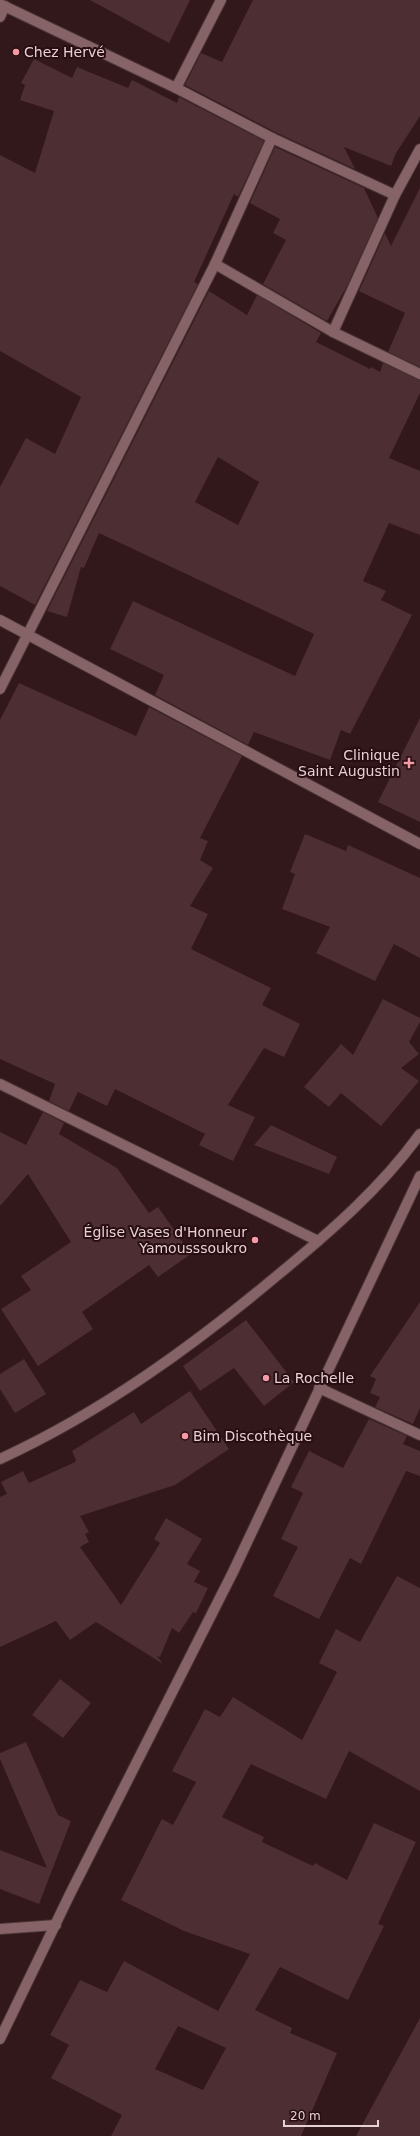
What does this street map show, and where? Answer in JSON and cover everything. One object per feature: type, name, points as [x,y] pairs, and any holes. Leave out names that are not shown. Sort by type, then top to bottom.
[{"type":"street","points":[[176,88],[220,0]]},
{"type":"street","points":[[0,17],[3,5],[176,88],[272,138],[395,195]]},
{"type":"street","points":[[0,689],[215,264],[272,138]]},
{"type":"street","points":[[333,332],[395,195],[420,149]]},
{"type":"street","points":[[215,264],[333,332],[420,374]]},
{"type":"street","points":[[0,620],[28,633],[420,844]]},
{"type":"street","points":[[0,1084],[318,1241]]},
{"type":"street","points":[[0,1459],[37,1442],[139,1381],[240,1307],[318,1241],[360,1202],[406,1153],[420,1134]]},
{"type":"street","points":[[0,2038],[233,1572],[420,1176]]},
{"type":"street","points":[[319,1388],[420,1435]]},
{"type":"street","points":[[0,1929],[56,1925]]},
{"type":"building","points":[[90,0],[190,0],[169,43]]},
{"type":"building","points":[[253,0],[420,0],[420,116],[396,153],[391,166],[344,147],[355,169],[275,132],[185,85],[201,53],[222,62]]},
{"type":"building","points":[[34,59],[72,78],[77,67],[128,88],[132,80],[177,103],[179,97],[264,141],[238,197],[234,194],[194,282],[198,284],[35,605],[0,586],[0,487],[26,438],[55,454],[81,397],[0,351],[0,155],[35,173],[54,111],[20,100],[25,85],[21,83]]},
{"type":"building","points":[[275,147],[364,188],[378,218],[347,286],[327,321],[263,284],[286,240],[273,233],[280,219],[250,203]]},
{"type":"building","points":[[420,188],[420,367],[388,352],[405,313],[359,291],[385,233],[391,246]]},
{"type":"building","points":[[209,291],[247,315],[257,295],[321,333],[316,342],[370,369],[371,367],[380,372],[383,363],[420,380],[420,393],[389,458],[420,471],[420,535],[389,523],[363,581],[386,591],[381,600],[412,615],[350,734],[341,730],[330,760],[254,732],[248,745],[155,695],[164,675],[110,649],[133,601],[295,676],[314,634],[99,533],[84,568],[81,567],[67,617],[47,611]],"holes":[[[218,457],[259,482],[238,525],[195,502]]]},
{"type":"building","points":[[19,683],[136,736],[149,707],[242,756],[200,838],[208,841],[200,860],[213,868],[190,906],[208,914],[191,949],[271,988],[262,1005],[300,1024],[284,1057],[264,1048],[228,1105],[255,1117],[233,1161],[199,1145],[205,1134],[115,1089],[107,1106],[78,1092],[69,1111],[49,1101],[55,1084],[0,1059],[0,720]]},
{"type":"building","name":"Clinique Saint Augustin","points":[[420,718],[420,822],[378,802]]},
{"type":"building","points":[[305,834],[346,851],[348,845],[420,878],[420,958],[394,944],[375,981],[316,953],[330,927],[282,909],[295,874],[290,872]]},
{"type":"building","points":[[383,999],[420,1018],[420,1022],[409,1042],[419,1054],[401,1068],[419,1081],[381,1126],[341,1093],[329,1107],[304,1087],[341,1044],[353,1055]]},
{"type":"building","points":[[43,1112],[64,1123],[59,1134],[117,1168],[149,1213],[158,1207],[191,1254],[158,1277],[149,1265],[82,1312],[93,1329],[38,1366],[1,1309],[31,1290],[21,1276],[71,1242],[28,1174],[0,1206],[0,1132],[26,1145]]},
{"type":"building","points":[[271,1125],[337,1157],[329,1174],[254,1145]]},
{"type":"building","points":[[420,1302],[420,1408],[413,1424],[375,1407],[380,1397],[370,1393],[376,1379],[370,1376]]},
{"type":"building","points":[[246,1320],[294,1382],[264,1406],[234,1368],[200,1391],[183,1366]]},
{"type":"building","points":[[24,1359],[46,1394],[15,1413],[0,1389],[0,1374]]},
{"type":"building","points":[[190,1391],[229,1449],[175,1485],[80,1516],[89,1532],[85,1534],[89,1542],[80,1547],[121,1605],[160,1543],[154,1539],[166,1518],[202,1539],[187,1564],[200,1571],[194,1582],[208,1588],[196,1613],[193,1612],[179,1633],[172,1628],[160,1657],[157,1656],[163,1664],[96,1622],[70,1640],[56,1621],[0,1647],[0,1497],[7,1494],[1,1482],[23,1471],[29,1483],[75,1462],[76,1460],[72,1451],[134,1412],[141,1424]]},
{"type":"building","points":[[369,1419],[407,1436],[403,1444],[420,1451],[420,1476],[406,1471],[361,1564],[350,1558],[319,1619],[273,1596],[298,1547],[281,1539],[303,1493],[291,1487],[309,1451],[343,1468]]},
{"type":"building","points":[[397,1576],[420,1588],[420,1791],[349,1751],[326,1799],[251,1764],[222,1817],[264,1837],[262,1842],[313,1866],[315,1863],[347,1880],[374,1823],[416,1842],[378,1924],[384,1926],[348,2000],[280,1967],[255,2010],[292,2028],[290,2033],[337,2053],[301,2136],[111,2136],[122,2115],[51,2078],[69,2045],[50,2035],[80,1980],[107,1992],[124,1961],[218,2011],[250,1954],[184,1931],[121,1900],[162,1819],[173,1825],[196,1782],[172,1771],[205,1709],[220,1717],[233,1697],[302,1740],[337,1672],[319,1663],[336,1629],[360,1642]],"holes":[[[178,2026],[226,2048],[203,2090],[155,2069]]]},
{"type":"building","points":[[60,1679],[91,1703],[63,1738],[32,1715]]},
{"type":"building","points":[[26,1742],[58,1815],[71,1821],[39,1904],[0,1889],[0,1850],[47,1868],[0,1759],[0,1753]]},
{"type":"building","points":[[420,2018],[420,2136],[356,2136]]},
{"type":"place","name":"Chez Hervé","points":[[16,52]]},
{"type":"place","name":"Clinique Saint Augustin","points":[[409,763]]},
{"type":"place","name":"Église Vases d'Honneur Yamousssoukro","points":[[255,1240]]},
{"type":"place","name":"La Rochelle","points":[[266,1378]]},
{"type":"place","name":"Bim Discothèque","points":[[185,1436]]}]
